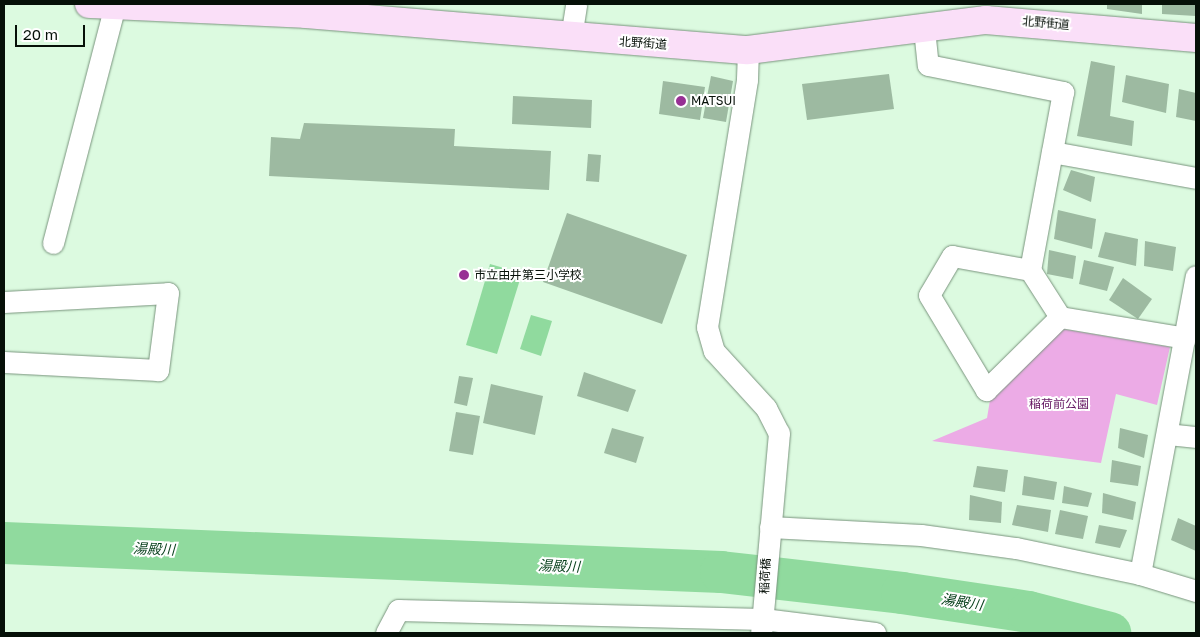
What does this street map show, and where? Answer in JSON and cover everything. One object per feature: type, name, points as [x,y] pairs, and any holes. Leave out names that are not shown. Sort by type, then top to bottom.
[{"type":"main road","name":"北野街道","points":[[102,4],[378,12],[571,37],[748,50],[924,29],[991,12],[1196,38]]},
{"type":"street","points":[[53,243],[102,4]]},
{"type":"street","points":[[571,37],[576,4]]},
{"type":"street","points":[[924,29],[928,66],[1063,92],[1030,270],[1060,318],[1186,338]]},
{"type":"street","name":"稲荷橋","points":[[748,50],[748,80],[707,328],[714,351],[766,408],[779,433],[762,622]]},
{"type":"street","points":[[1052,152],[1196,178]]},
{"type":"street","points":[[1030,270],[952,256],[929,295],[986,390],[1060,318]]},
{"type":"street","points":[[1140,574],[1196,283]]},
{"type":"street","points":[[4,302],[168,293],[158,370],[4,362]]},
{"type":"street","points":[[1167,434],[1196,437]]},
{"type":"street","points":[[769,532],[921,535],[1016,548],[1140,574],[1196,590]]},
{"type":"street","points":[[386,633],[398,610],[762,622],[875,633]]},
{"type":"green space","name":"稲荷前公園","points":[[1063,329],[1170,347],[1157,405],[1116,394],[1101,463],[932,441],[987,418],[991,394]]},
{"type":"shaded area","points":[[490,264],[522,273],[497,354],[466,345]]},
{"type":"shaded area","points":[[531,315],[552,321],[541,356],[520,349]]},
{"type":"building","points":[[1107,4],[1142,4],[1142,14],[1107,9]]},
{"type":"building","points":[[1162,4],[1196,4],[1196,16],[1162,14]]},
{"type":"building","points":[[1091,61],[1115,66],[1110,116],[1134,121],[1132,146],[1077,136]]},
{"type":"building","points":[[889,74],[894,109],[807,120],[802,84]]},
{"type":"building","points":[[1126,75],[1169,84],[1166,113],[1122,102]]},
{"type":"building","points":[[711,76],[733,81],[726,122],[703,118]]},
{"type":"building","points":[[663,81],[705,87],[700,120],[659,114]]},
{"type":"building","points":[[1179,89],[1196,93],[1196,121],[1176,117]]},
{"type":"building","points":[[513,96],[592,100],[591,128],[512,124]]},
{"type":"building","points":[[304,123],[455,129],[454,146],[551,151],[549,190],[269,176],[271,137],[300,139]]},
{"type":"building","points":[[588,154],[601,155],[599,182],[586,181]]},
{"type":"building","points":[[1071,170],[1095,177],[1091,202],[1063,190]]},
{"type":"building","points":[[1058,210],[1096,219],[1092,249],[1054,239]]},
{"type":"building","points":[[567,213],[687,255],[662,324],[543,282]]},
{"type":"building","points":[[1105,232],[1138,239],[1136,266],[1098,257]]},
{"type":"building","points":[[1145,241],[1176,247],[1173,271],[1144,266]]},
{"type":"building","points":[[1049,250],[1076,256],[1073,279],[1047,274]]},
{"type":"building","points":[[1084,260],[1114,267],[1107,291],[1079,284]]},
{"type":"building","points":[[1123,278],[1152,299],[1138,319],[1109,300]]},
{"type":"building","points":[[584,372],[636,390],[628,412],[577,396]]},
{"type":"building","points":[[459,376],[473,378],[467,406],[454,403]]},
{"type":"building","points":[[491,384],[543,396],[535,435],[483,423]]},
{"type":"building","points":[[456,412],[480,416],[473,455],[449,451]]},
{"type":"building","points":[[612,428],[644,437],[636,463],[604,453]]},
{"type":"building","points":[[1120,428],[1148,435],[1144,458],[1118,448]]},
{"type":"building","points":[[1112,460],[1141,466],[1138,486],[1110,482]]},
{"type":"building","points":[[977,466],[1008,470],[1005,492],[973,487]]},
{"type":"building","points":[[1024,476],[1057,482],[1054,500],[1022,495]]},
{"type":"building","points":[[1064,486],[1092,493],[1088,507],[1062,503]]},
{"type":"building","points":[[1103,493],[1136,502],[1133,520],[1102,513]]},
{"type":"building","points":[[970,495],[1002,502],[1001,523],[969,520]]},
{"type":"building","points":[[1017,505],[1051,510],[1048,532],[1012,525]]},
{"type":"building","points":[[1060,510],[1088,516],[1083,539],[1055,534]]},
{"type":"building","points":[[1178,518],[1196,526],[1196,551],[1171,540]]},
{"type":"building","points":[[1099,525],[1127,530],[1120,548],[1095,543]]},
{"type":"waterway","name":"湯殿川","points":[[4,543],[721,572],[902,593],[1029,612],[1110,633]]},
{"type":"place","name":"MATSUI","points":[[681,101]]},
{"type":"place","name":"市立由井第三小学校","points":[[464,275]]}]
